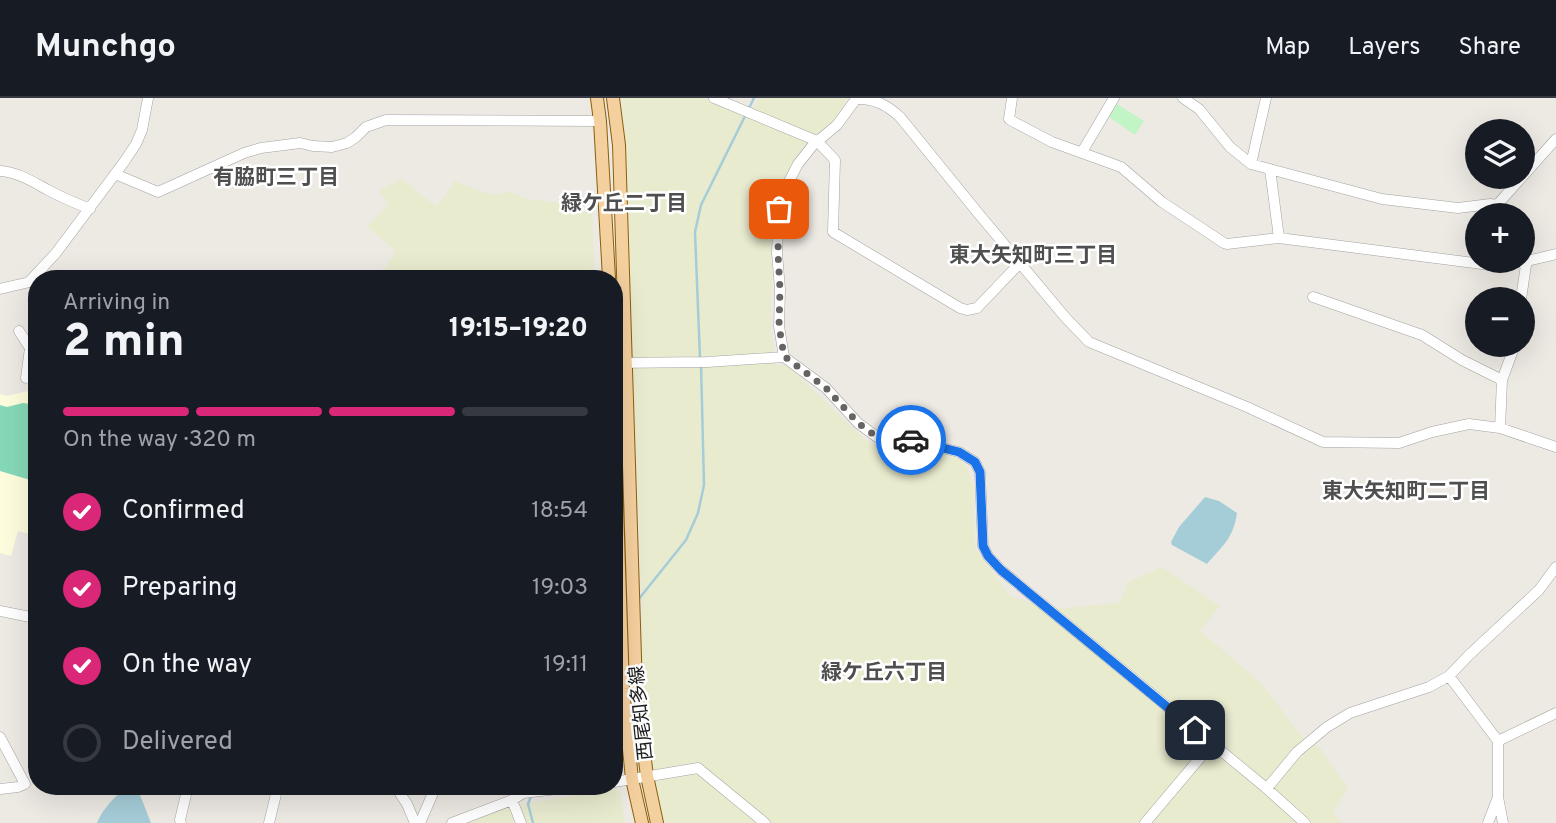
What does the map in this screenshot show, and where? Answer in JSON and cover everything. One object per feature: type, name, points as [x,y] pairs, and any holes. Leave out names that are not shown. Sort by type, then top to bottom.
[{"type":"main road","points":[[597,98],[608,270]]},
{"type":"main road","name":"西尾知多線","points":[[613,98],[619,145],[620,270]]},
{"type":"main road","name":"西尾知多線","points":[[623,417],[633,599],[623,626]]},
{"type":"main road","name":"西尾知多線","points":[[623,567],[647,776],[657,823]]},
{"type":"main road","name":"西尾知多線","points":[[623,689],[632,779],[642,823]]},
{"type":"street","points":[[42,270],[136,144],[142,130],[148,98]]},
{"type":"street","points":[[714,98],[817,141],[835,160],[833,232],[960,307],[967,310],[977,308],[1020,263]]},
{"type":"street","points":[[1012,98],[1009,119],[1052,142],[1125,169],[1162,201],[1224,243],[1279,238],[1465,262]]},
{"type":"street","points":[[1083,152],[1114,98]]},
{"type":"street","points":[[1183,98],[1199,109],[1230,147],[1251,164],[1382,199],[1465,208]]},
{"type":"street","points":[[1251,164],[1266,98]]},
{"type":"street","points":[[784,356],[779,326],[778,253],[779,209],[786,185],[817,141],[837,125],[855,99],[865,99],[877,101],[900,117],[1089,342],[1247,407],[1323,442],[1399,443],[1469,424],[1500,428],[1556,447]]},
{"type":"street","points":[[115,174],[158,192],[244,153],[300,143],[332,147],[346,143],[366,127],[386,120],[600,121]]},
{"type":"street","points":[[1505,203],[1556,139]]},
{"type":"street","points":[[1270,169],[1279,238]]},
{"type":"street","points":[[0,172],[26,178],[90,209]]},
{"type":"street","points":[[1535,258],[1556,254]]},
{"type":"street","points":[[0,289],[28,282]]},
{"type":"street","points":[[1313,297],[1422,335],[1462,360],[1502,380]]},
{"type":"street","points":[[19,331],[28,339]]},
{"type":"street","points":[[623,363],[707,362],[784,356],[826,388],[858,423],[877,437],[897,437],[944,448],[959,452],[975,462],[980,472],[983,546],[988,556],[1001,570],[1306,823]]},
{"type":"street","points":[[1500,428],[1502,380],[1511,357]]},
{"type":"street","points":[[26,377],[28,368]]},
{"type":"street","points":[[1265,787],[1268,787],[1291,758],[1314,737],[1350,713],[1429,687],[1449,676],[1539,590],[1556,567]]},
{"type":"street","points":[[0,611],[28,617]]},
{"type":"street","points":[[1449,676],[1498,741],[1498,797],[1503,823]]},
{"type":"street","points":[[1498,741],[1556,713]]},
{"type":"street","points":[[0,737],[25,784],[0,789]]},
{"type":"street","points":[[1145,823],[1210,746],[1215,747]]},
{"type":"street","points":[[623,780],[698,768],[765,823]]},
{"type":"street","points":[[181,823],[186,795]]},
{"type":"street","points":[[269,823],[276,795]]},
{"type":"street","points":[[401,795],[417,823]]},
{"type":"street","points":[[417,823],[431,795]]},
{"type":"street","points":[[452,823],[521,795]]},
{"type":"street","points":[[1488,823],[1498,797]]},
{"type":"street","points":[[512,800],[521,823]]},
{"type":"shaded area","points":[[622,98],[704,98],[749,117],[759,98],[848,98],[835,121],[803,147],[782,183],[773,207],[770,325],[776,364],[789,367],[864,439],[878,448],[899,444],[960,460],[968,469],[973,487],[975,548],[1010,596],[1049,609],[1119,603],[1128,582],[1162,567],[1220,606],[1200,631],[1261,683],[1303,738],[1320,748],[1348,788],[1333,813],[1341,823],[668,823],[659,816],[641,689],[642,607]]},
{"type":"shaded area","points":[[402,179],[435,206],[455,181],[490,195],[510,192],[527,199],[560,203],[592,212],[595,270],[383,270],[396,251],[367,227],[389,203],[379,191]]},
{"type":"shaded area","points":[[28,391],[28,534],[18,531],[11,556],[0,553],[0,394],[7,396]]},
{"type":"shaded area","points":[[578,795],[620,795],[625,823],[464,823],[506,807]]},
{"type":"green space","points":[[1112,101],[1144,121],[1135,135],[1105,114]]},
{"type":"green space","points":[[28,404],[28,479],[0,471],[0,405],[7,407]]},
{"type":"water","points":[[1205,497],[1219,501],[1237,513],[1230,536],[1207,564],[1171,542],[1179,527]]},
{"type":"water","points":[[117,795],[140,795],[151,823],[97,823]]},
{"type":"waterway","points":[[700,358],[695,232],[701,205],[754,98]]},
{"type":"waterway","points":[[638,600],[686,540],[698,513],[704,485],[701,364]]},
{"type":"waterway","points":[[531,796],[528,804],[533,823]]},
{"type":"way so far","points":[[779,209],[779,326],[784,356],[826,388],[858,423],[877,437],[911,440]]},
{"type":"district","name":"有脇町三丁目","points":[[276,177]]},
{"type":"district","name":"緑ケ丘二丁目","points":[[624,203]]},
{"type":"district","name":"東大矢知町三丁目","points":[[1033,255]]},
{"type":"district","name":"東大矢知町二丁目","points":[[1406,491]]},
{"type":"district","name":"緑ケ丘六丁目","points":[[884,672]]},
{"type":"route","points":[[911,440],[959,452],[975,462],[980,472],[983,546],[988,556],[1001,570],[1195,730]]}]
